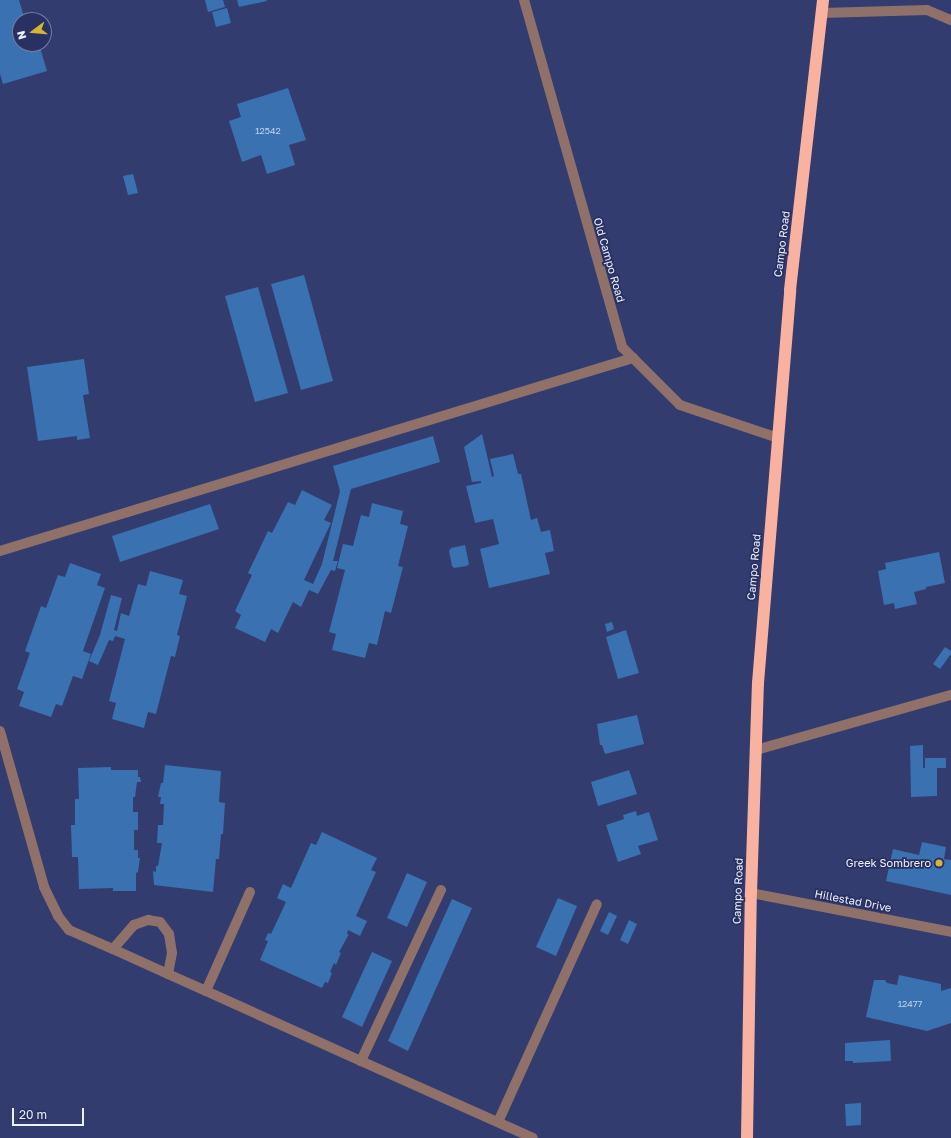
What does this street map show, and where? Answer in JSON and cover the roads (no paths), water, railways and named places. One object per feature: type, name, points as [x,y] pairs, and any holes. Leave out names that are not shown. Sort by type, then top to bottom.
[{"type":"highway","name":"Campo Road","points":[[747,1138],[750,893],[758,683],[790,290],[823,0]]},
{"type":"street","name":"Old Campo Road","points":[[524,0],[622,347],[680,405],[778,438]]},
{"type":"street","points":[[822,13],[927,10],[951,20]]},
{"type":"street","points":[[0,551],[633,358]]},
{"type":"street","points":[[756,750],[951,695]]},
{"type":"street","points":[[0,731],[44,887],[58,916],[69,930],[533,1138]]},
{"type":"street","points":[[361,1061],[441,890]]},
{"type":"street","points":[[206,991],[250,892]]},
{"type":"street","name":"Hillestad Drive","points":[[750,893],[951,932]]},
{"type":"street","points":[[498,1122],[597,904]]},
{"type":"street","points":[[113,949],[134,925],[148,920],[160,922],[169,934],[172,953],[168,974]]},
{"type":"place","name":"Greek Sombrero","points":[[939,863]]}]
